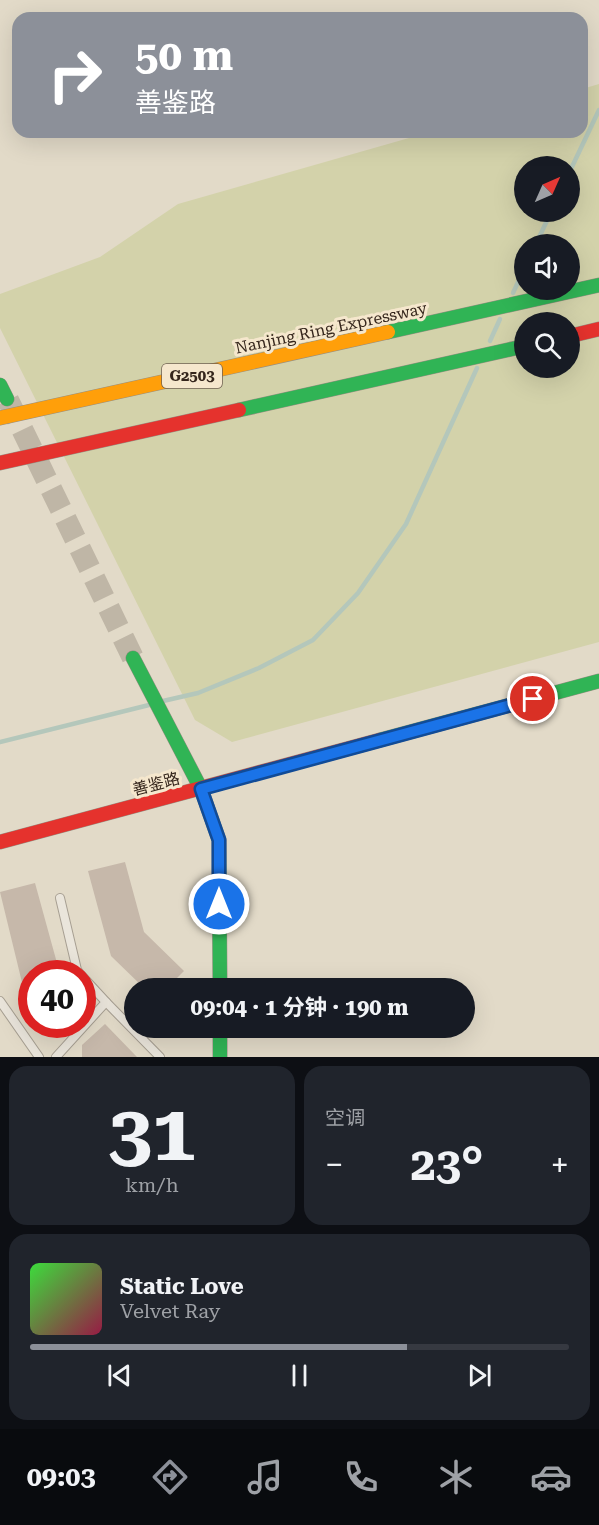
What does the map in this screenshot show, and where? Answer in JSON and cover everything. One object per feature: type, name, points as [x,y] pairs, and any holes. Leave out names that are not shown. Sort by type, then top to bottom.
[{"type":"main road","name":"Nanjing Ring Expressway","points":[[0,418],[599,285]]},
{"type":"main road","points":[[580,334],[599,329]]},
{"type":"main road","name":"G2503","points":[[0,463],[514,348]]},
{"type":"main road","points":[[0,385],[7,399]]},
{"type":"main road","points":[[133,658],[201,789],[219,840],[219,978]]},
{"type":"main road","name":"善鉴路","points":[[0,842],[599,681]]},
{"type":"main road","points":[[220,1038],[220,1057]]},
{"type":"lane","points":[[60,898],[75,960]]},
{"type":"lane","points":[[96,991],[160,1057]]},
{"type":"lane","points":[[0,1001],[39,1057]]},
{"type":"lane","points":[[56,1057],[106,1002]]},
{"type":"green space","points":[[599,84],[599,642],[232,742],[195,720],[0,328],[0,294],[100,257],[178,204],[409,138],[588,138],[588,87]]},
{"type":"building","points":[[125,862],[144,932],[184,971],[177,978],[134,978],[111,956],[88,871]]},
{"type":"building","points":[[35,883],[56,960],[18,960],[18,966],[0,892]]},
{"type":"building","points":[[105,1024],[137,1057],[82,1057],[82,1045],[90,1038],[96,1038],[96,1032]]},
{"type":"waterway","points":[[588,133],[599,110]]},
{"type":"waterway","points":[[577,156],[586,138]]},
{"type":"waterway","points":[[541,234],[546,222]]},
{"type":"waterway","points":[[490,341],[500,319]]},
{"type":"waterway","points":[[163,701],[198,693],[259,668],[313,640],[358,593],[406,524],[477,368]]},
{"type":"waterway","points":[[0,742],[149,705]]},
{"type":"tunnel","points":[[8,400],[133,658]]},
{"type":"traffic: fast","points":[[388,332],[599,285]]},
{"type":"traffic: fast","points":[[239,410],[514,348]]},
{"type":"traffic: fast","points":[[0,385],[7,399]]},
{"type":"traffic: fast","points":[[133,658],[201,789],[219,840],[220,978]]},
{"type":"traffic: fast","points":[[380,740],[599,681]]},
{"type":"traffic: fast","points":[[220,1038],[220,1057]]},
{"type":"traffic: slow","points":[[0,418],[388,332]]},
{"type":"traffic: jam","points":[[580,334],[599,329]]},
{"type":"traffic: jam","points":[[0,463],[239,410]]},
{"type":"traffic: jam","points":[[0,842],[380,740]]},
{"type":"route","points":[[219,904],[219,840],[201,789],[533,699]]}]
